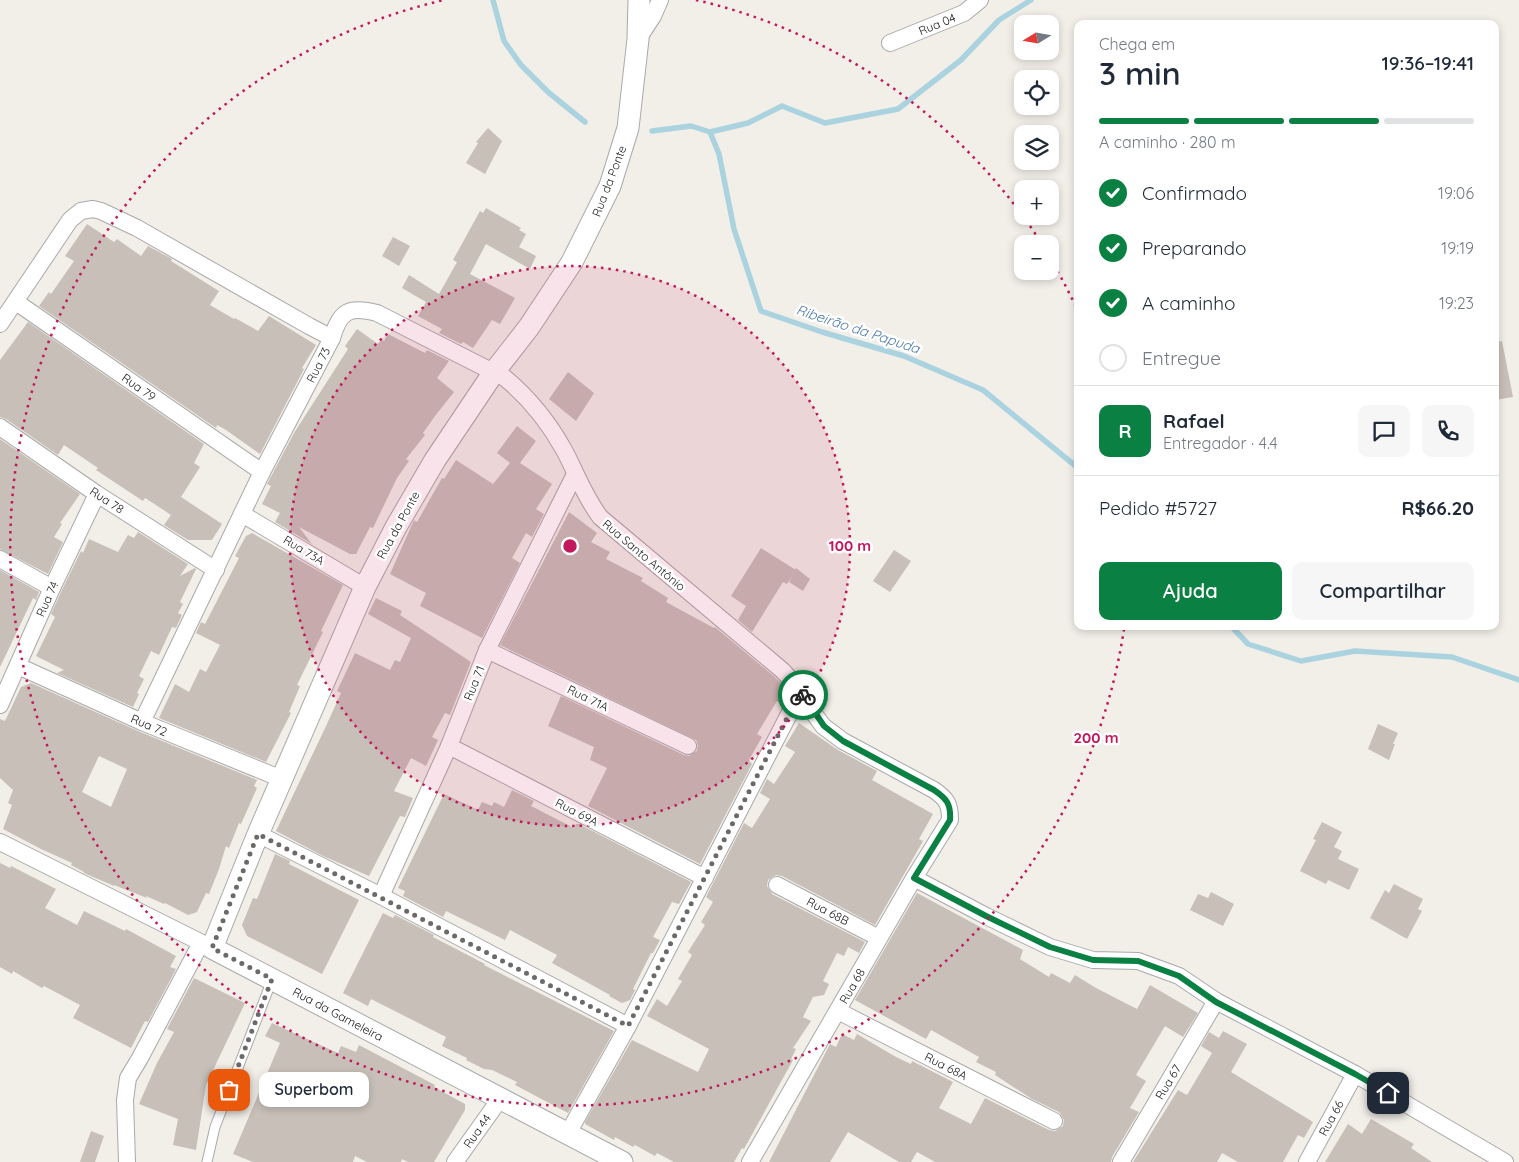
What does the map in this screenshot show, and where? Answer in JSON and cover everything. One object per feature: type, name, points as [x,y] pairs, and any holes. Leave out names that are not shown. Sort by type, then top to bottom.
[{"type":"street","name":"Rua da Ponte","points":[[207,945],[258,834],[365,587],[396,527],[435,460],[494,372],[529,327],[572,262],[610,186],[628,128],[638,39],[639,0]]},
{"type":"street","points":[[638,39],[653,16],[660,0]]},
{"type":"street","name":"Rua 04","points":[[890,43],[958,16],[980,0]]},
{"type":"street","name":"Rua 73","points":[[16,302],[70,220],[81,211],[93,209],[101,210],[137,228],[332,338],[262,472],[142,722]]},
{"type":"street","points":[[0,324],[16,302]]},
{"type":"street","name":"Rua 79","points":[[16,302],[262,472]]},
{"type":"street","name":"Rua Santo Antônio","points":[[332,338],[336,323],[346,312],[364,310],[377,313],[494,372],[517,389],[535,408],[560,444],[588,501],[600,518],[783,671],[801,691],[824,726],[843,741],[934,790],[945,798],[950,809]]},
{"type":"street","name":"Rua 78","points":[[0,427],[97,494],[216,570]]},
{"type":"street","name":"Rua 71","points":[[380,896],[449,746],[487,650],[575,474]]},
{"type":"street","name":"Rua 74","points":[[0,705],[52,588],[97,494]]},
{"type":"street","name":"Rua 73A","points":[[242,514],[365,587]]},
{"type":"street","points":[[0,559],[52,588]]},
{"type":"street","name":"Rua 71A","points":[[487,650],[688,746]]},
{"type":"street","name":"Rua 72","points":[[18,666],[142,722],[282,779]]},
{"type":"street","points":[[567,1135],[628,1026],[801,691]]},
{"type":"street","name":"Rua 69A","points":[[449,746],[705,878]]},
{"type":"street","name":"Rua 68","points":[[750,1162],[914,878],[950,820],[950,809]]},
{"type":"street","points":[[258,834],[628,1026]]},
{"type":"street","name":"Rua da Gameleira","points":[[0,842],[207,945],[567,1135],[622,1162]]},
{"type":"street","points":[[914,878],[1050,947],[1093,960],[1138,961],[1179,976],[1216,1002],[1355,1074],[1505,1162]]},
{"type":"street","name":"Rua 68B","points":[[777,885],[879,938]]},
{"type":"street","points":[[127,1162],[125,1100],[128,1078],[207,945]]},
{"type":"street","name":"Rua 67","points":[[1121,1162],[1216,1002]]},
{"type":"street","name":"Rua 68A","points":[[838,1011],[1054,1121]]},
{"type":"street","name":"Rua 66","points":[[1307,1162],[1355,1074]]},
{"type":"street","name":"Rua 44","points":[[455,1162],[500,1099]]},
{"type":"lane","points":[[207,1162],[215,1127],[272,979]]},
{"type":"building","points":[[488,128],[502,141],[485,174],[466,163],[478,143],[476,142]]},
{"type":"building","points":[[486,208],[521,228],[519,230],[526,234],[519,247],[536,256],[530,269],[486,244],[470,274],[515,298],[500,324],[492,320],[473,348],[439,333],[442,329],[418,316],[426,302],[402,288],[409,275],[439,294],[457,262],[453,260],[480,211],[483,213]]},
{"type":"building","points":[[87,224],[114,242],[117,239],[141,256],[148,246],[172,259],[171,261],[219,291],[210,305],[234,319],[258,331],[269,316],[316,345],[302,368],[304,369],[260,454],[226,430],[217,425],[216,428],[39,306],[49,292],[51,294],[74,261],[65,256]]},
{"type":"building","points":[[393,237],[410,246],[399,266],[382,256]]},
{"type":"building","points":[[28,322],[204,444],[194,463],[200,467],[181,497],[222,524],[212,540],[188,540],[164,525],[171,515],[159,507],[145,498],[143,501],[96,470],[98,468],[64,445],[58,455],[6,419],[0,417],[0,360]]},
{"type":"building","points":[[357,329],[378,344],[382,340],[384,341],[388,334],[425,353],[427,350],[449,361],[437,378],[454,392],[406,459],[409,461],[397,478],[373,528],[370,527],[356,554],[350,554],[299,527],[312,544],[275,522],[280,513],[262,504],[271,486],[267,484],[294,433],[348,349],[345,346]]},
{"type":"building","points":[[1499,341],[1502,341],[1513,397],[1499,399]]},
{"type":"building","points":[[568,372],[594,393],[576,421],[549,399]]},
{"type":"building","points":[[517,426],[536,441],[520,463],[552,484],[536,509],[544,514],[532,537],[526,533],[512,558],[520,563],[482,638],[420,606],[426,593],[390,574],[414,520],[417,522],[442,478],[444,479],[456,460],[493,484],[510,463],[497,453]]},
{"type":"building","points":[[0,439],[80,494],[60,523],[62,524],[54,537],[63,542],[48,574],[0,549]]},
{"type":"building","points":[[569,512],[597,533],[591,542],[610,552],[606,559],[643,578],[641,581],[668,598],[666,602],[715,627],[776,678],[789,692],[782,705],[777,701],[757,734],[762,737],[749,760],[752,764],[700,864],[588,806],[607,768],[590,760],[594,747],[548,726],[561,696],[684,755],[689,756],[697,751],[698,745],[696,740],[500,645]]},
{"type":"building","points":[[138,532],[188,564],[180,576],[196,569],[180,602],[183,604],[178,613],[182,615],[176,628],[172,627],[159,655],[151,651],[139,676],[144,679],[133,707],[57,673],[64,670],[36,656],[55,617],[51,614],[81,551],[83,553],[89,539],[118,552],[128,535],[134,538]]},
{"type":"building","points":[[252,533],[343,585],[297,685],[300,686],[289,712],[291,713],[266,762],[159,718],[175,684],[189,692],[200,669],[206,672],[220,645],[196,633],[201,622],[205,624],[239,558],[235,556],[246,536]]},
{"type":"building","points":[[761,548],[796,570],[787,584],[783,582],[752,632],[738,620],[746,606],[731,596]]},
{"type":"building","points":[[894,550],[911,561],[890,592],[873,581]]},
{"type":"building","points":[[796,568],[810,579],[803,591],[789,582]]},
{"type":"building","points":[[0,570],[39,592],[36,600],[33,598],[0,667]]},
{"type":"building","points":[[376,598],[402,611],[400,615],[471,662],[450,715],[445,713],[432,737],[438,740],[426,766],[411,758],[394,791],[413,798],[405,817],[400,816],[369,876],[323,856],[276,831],[341,693],[337,691],[355,653],[390,670],[395,660],[400,662],[411,638],[368,614]]},
{"type":"building","points":[[31,683],[138,731],[257,780],[254,786],[257,788],[241,824],[239,823],[229,848],[226,846],[209,894],[206,893],[197,912],[188,915],[165,903],[114,886],[84,873],[71,865],[72,863],[3,829],[12,805],[8,803],[13,790],[0,778],[0,719],[5,721],[21,687]],"holes":[[[99,756],[127,769],[111,807],[82,792]]]},
{"type":"building","points":[[799,723],[838,750],[877,771],[872,780],[933,814],[919,839],[923,841],[875,925],[782,876],[776,875],[768,880],[767,886],[772,894],[865,942],[859,953],[848,947],[844,956],[837,953],[823,981],[829,984],[824,995],[813,997],[803,1017],[811,1021],[793,1048],[796,1049],[791,1059],[793,1060],[744,1149],[742,1148],[734,1162],[674,1162],[657,1153],[655,1156],[635,1145],[633,1147],[615,1137],[614,1140],[585,1124],[585,1122],[632,1040],[698,1072],[709,1049],[647,1016],[657,999],[667,1006],[682,981],[678,979],[692,955],[688,952],[705,925],[701,922],[713,902],[706,897],[744,823],[752,828],[770,799],[760,793],[767,779],[774,784],[795,752],[785,746]]},
{"type":"building","points":[[1378,724],[1398,733],[1389,760],[1368,749]]},
{"type":"building","points":[[512,790],[534,801],[531,806],[574,828],[576,824],[579,824],[691,882],[679,904],[672,902],[653,937],[660,940],[653,953],[651,953],[633,989],[635,990],[630,1000],[622,1003],[552,963],[557,955],[510,930],[505,940],[446,911],[443,917],[403,896],[405,891],[398,888],[444,794],[478,810],[482,802],[492,806],[494,802],[504,807]]},
{"type":"building","points":[[1322,822],[1342,832],[1334,847],[1342,851],[1338,859],[1359,869],[1349,890],[1328,880],[1326,884],[1300,871],[1316,840],[1313,839]]},
{"type":"building","points":[[275,854],[290,861],[289,864],[359,900],[322,974],[247,936],[242,925],[253,898],[257,899]]},
{"type":"building","points":[[0,863],[10,868],[11,866],[56,889],[45,908],[77,925],[84,911],[125,931],[126,929],[176,956],[170,967],[176,969],[148,1022],[145,1021],[131,1048],[73,1018],[80,1005],[44,986],[42,988],[13,971],[12,974],[0,967]]},
{"type":"building","points":[[1394,884],[1423,899],[1418,909],[1422,911],[1407,939],[1370,918],[1385,890],[1389,893]]},
{"type":"building","points":[[1211,892],[1234,904],[1223,926],[1190,910],[1198,894],[1208,898]]},
{"type":"building","points":[[917,893],[1023,950],[1020,959],[1049,977],[1051,973],[1070,983],[1075,975],[1137,1009],[1150,985],[1198,1013],[1183,1037],[1165,1026],[1136,1075],[1146,1081],[1130,1108],[1139,1112],[1112,1157],[1111,1162],[935,1162],[917,1152],[911,1162],[899,1162],[848,1132],[830,1162],[769,1162],[830,1044],[836,1047],[842,1034],[854,1040],[857,1034],[896,1057],[911,1064],[912,1061],[953,1082],[939,1108],[971,1124],[985,1098],[1049,1130],[1055,1131],[1063,1126],[1064,1120],[1059,1112],[1032,1099],[995,1075],[996,1072],[976,1062],[979,1057],[931,1030],[926,1039],[855,1000]]},
{"type":"building","points":[[383,913],[393,918],[395,915],[434,935],[433,937],[484,965],[614,1031],[568,1113],[515,1085],[517,1082],[492,1070],[484,1069],[442,1046],[446,1037],[371,999],[368,1006],[343,993]]},
{"type":"building","points":[[194,978],[245,1003],[206,1085],[196,1150],[173,1145],[178,1119],[139,1104],[157,1063],[174,1032],[167,1029]]},
{"type":"building","points":[[272,1023],[338,1053],[341,1046],[356,1052],[359,1045],[435,1085],[434,1087],[465,1104],[465,1110],[434,1162],[408,1162],[402,1159],[401,1162],[367,1162],[355,1156],[353,1162],[253,1162],[233,1154],[280,1043],[265,1036]]},
{"type":"building","points":[[1223,1031],[1247,1044],[1231,1072],[1313,1122],[1304,1138],[1298,1135],[1283,1162],[1238,1162],[1222,1153],[1217,1162],[1133,1162],[1178,1090],[1187,1095],[1212,1053],[1201,1046],[1209,1032],[1219,1038]]},
{"type":"building","points":[[1371,1119],[1414,1144],[1411,1148],[1432,1162],[1325,1162],[1348,1124],[1362,1134]]},
{"type":"building","points":[[91,1131],[104,1136],[95,1162],[80,1162]]},
{"type":"waterway","name":"Ribeirão da Papuda","points":[[493,0],[504,41],[521,65],[548,92],[585,122]]},
{"type":"waterway","points":[[652,131],[691,126],[710,132],[748,123],[782,106],[825,123],[898,109],[961,60],[999,20],[1031,0]]},
{"type":"waterway","name":"Ribeirão da Papuda","points":[[710,132],[719,154],[734,229],[761,311],[822,332],[904,356],[983,390],[1074,465]]},
{"type":"waterway","name":"Ribeirão da Papuda","points":[[1235,630],[1248,644],[1301,661],[1355,651],[1452,657],[1519,680]]},
{"type":"way so far","points":[[229,1090],[272,979],[212,948],[258,834],[628,1026],[801,691],[803,695]]},
{"type":"place","name":"Superbom","points":[[229,1090]]},
{"type":"route","points":[[803,695],[824,726],[843,741],[934,790],[945,798],[950,809],[950,820],[914,878],[1050,947],[1093,960],[1138,961],[1179,976],[1216,1002],[1388,1093]]}]
